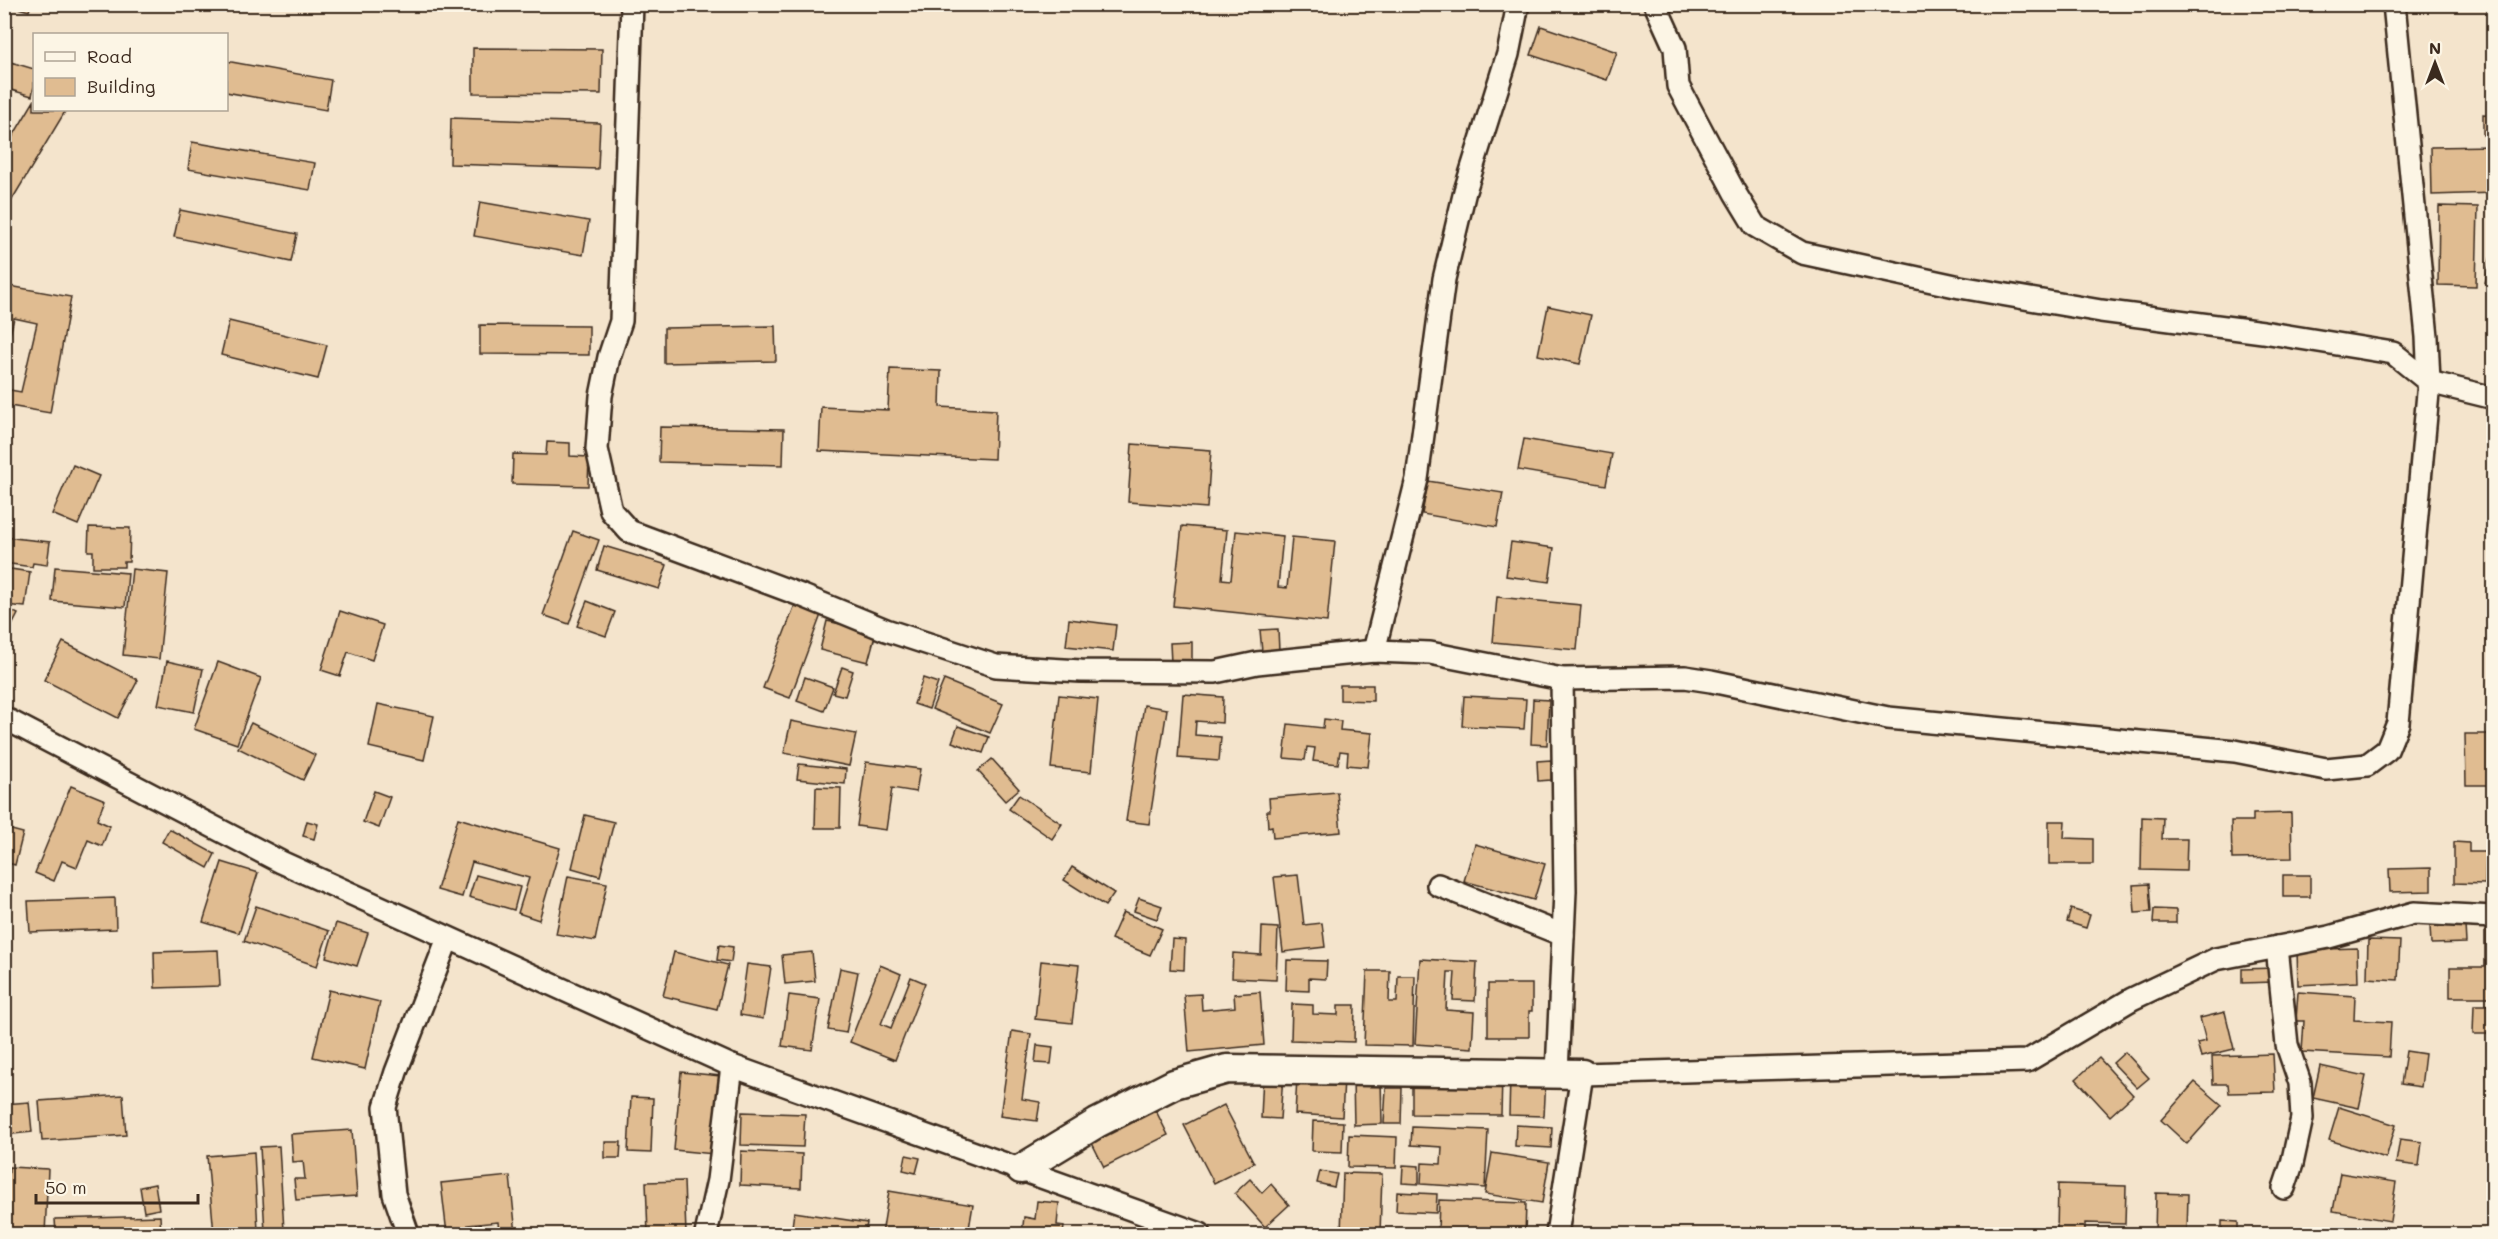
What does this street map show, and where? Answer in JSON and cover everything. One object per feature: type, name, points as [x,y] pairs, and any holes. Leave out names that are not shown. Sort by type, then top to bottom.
[{"type":"street","points":[[632,4],[621,321],[609,357],[601,396],[597,449],[611,511],[629,531],[803,596],[886,630],[996,666],[1082,671],[1215,672],[1257,663],[1374,651],[1430,653],[1562,679],[1685,677],[1888,718],[2235,751],[2326,769],[2367,765],[2387,750],[2398,723],[2428,382],[2427,337],[2394,4]]},
{"type":"street","points":[[1374,651],[1417,479],[1444,279],[1465,191],[1508,54],[1518,4]]},
{"type":"street","points":[[1655,4],[1675,48],[1678,86],[1735,193],[1755,226],[1802,253],[2007,295],[2101,311],[2263,332],[2393,353],[2428,382],[2493,398]]},
{"type":"street","points":[[2393,353],[2427,337]]},
{"type":"street","points":[[1557,1234],[1570,1073],[1563,934],[1565,891],[1562,679]]},
{"type":"street","points":[[4,718],[281,862],[732,1066],[1200,1234]]},
{"type":"street","points":[[1438,885],[1563,934]]},
{"type":"street","points":[[1022,1169],[1097,1123],[1174,1084],[1227,1069],[1570,1073],[2027,1061],[2132,999],[2216,959],[2328,937],[2414,914],[2493,917]]},
{"type":"street","points":[[408,1234],[394,1194],[385,1107],[396,1072],[448,938]]},
{"type":"street","points":[[2277,947],[2287,1045],[2300,1083],[2302,1118],[2284,1188]]},
{"type":"street","points":[[706,1234],[718,1180],[732,1066]]},
{"type":"building","points":[[4,4],[31,4],[29,11]]},
{"type":"building","points":[[1541,26],[1617,52],[1607,80],[1531,55]]},
{"type":"building","points":[[473,48],[602,49],[601,94],[473,93]]},
{"type":"building","points":[[4,60],[33,69],[32,96],[4,88]]},
{"type":"building","points":[[228,61],[331,80],[326,110],[228,92]]},
{"type":"building","points":[[33,103],[33,111],[65,111],[4,213],[4,151]]},
{"type":"building","points":[[2483,114],[2494,115],[2494,135],[2483,135]]},
{"type":"building","points":[[451,118],[600,123],[598,169],[450,164]]},
{"type":"building","points":[[192,142],[315,163],[310,190],[188,169]]},
{"type":"building","points":[[2494,146],[2494,193],[2432,195],[2431,147]]},
{"type":"building","points":[[480,202],[589,221],[583,255],[474,236]]},
{"type":"building","points":[[2439,206],[2478,207],[2476,286],[2438,285]]},
{"type":"building","points":[[180,210],[297,234],[291,262],[174,237]]},
{"type":"building","points":[[2494,242],[2494,285],[2485,283]]},
{"type":"building","points":[[4,285],[71,297],[50,413],[4,405],[4,389],[21,392],[37,323],[14,318],[4,359]]},
{"type":"building","points":[[1548,306],[1591,315],[1580,364],[1538,355]]},
{"type":"building","points":[[229,321],[327,345],[318,379],[221,355]]},
{"type":"building","points":[[480,325],[589,326],[589,355],[480,354]]},
{"type":"building","points":[[775,326],[776,361],[664,363],[664,328]]},
{"type":"building","points":[[890,369],[941,371],[940,407],[996,410],[994,459],[819,451],[821,407],[888,410]]},
{"type":"building","points":[[660,427],[784,429],[783,465],[659,462]]},
{"type":"building","points":[[1524,439],[1612,454],[1606,485],[1518,470]]},
{"type":"building","points":[[547,442],[570,443],[570,456],[589,457],[588,486],[512,484],[513,454],[546,455]]},
{"type":"building","points":[[1132,444],[1211,450],[1207,508],[1128,502]]},
{"type":"building","points":[[73,465],[99,476],[78,525],[52,514]]},
{"type":"building","points":[[1428,481],[1503,493],[1497,527],[1422,514]]},
{"type":"building","points":[[1182,526],[1227,530],[1222,579],[1231,580],[1236,531],[1283,536],[1278,587],[1287,588],[1292,537],[1335,541],[1327,622],[1173,606]]},
{"type":"building","points":[[89,527],[130,528],[129,562],[124,562],[124,567],[93,567],[93,551],[88,551]]},
{"type":"building","points":[[573,531],[599,540],[569,624],[543,615]]},
{"type":"building","points":[[4,537],[50,542],[47,565],[33,563],[32,567],[4,563]]},
{"type":"building","points":[[1511,542],[1554,548],[1549,582],[1506,576]]},
{"type":"building","points":[[604,546],[667,565],[659,589],[597,570]]},
{"type":"building","points":[[55,567],[128,573],[125,607],[52,601]]},
{"type":"building","points":[[4,568],[30,572],[25,607],[5,605],[7,589],[4,589]]},
{"type":"building","points":[[132,569],[168,573],[159,659],[123,655]]},
{"type":"building","points":[[1497,597],[1581,605],[1577,650],[1493,642]]},
{"type":"building","points":[[587,601],[615,612],[606,636],[577,626]]},
{"type":"building","points":[[796,602],[822,612],[790,698],[763,688]]},
{"type":"building","points":[[4,607],[18,614],[4,641]]},
{"type":"building","points":[[340,611],[383,625],[372,660],[348,652],[340,676],[321,670]]},
{"type":"building","points":[[1069,619],[1116,625],[1113,651],[1066,646]]},
{"type":"building","points":[[827,621],[876,632],[868,662],[820,650]]},
{"type":"building","points":[[1278,629],[1279,651],[1262,652],[1260,630]]},
{"type":"building","points":[[63,642],[138,680],[118,718],[44,680]]},
{"type":"building","points":[[1192,642],[1192,663],[1171,663],[1170,643]]},
{"type":"building","points":[[167,661],[203,669],[194,712],[158,705]]},
{"type":"building","points":[[218,662],[261,678],[237,744],[194,729]]},
{"type":"building","points":[[842,667],[853,671],[845,696],[833,693]]},
{"type":"building","points":[[805,677],[833,687],[824,711],[797,701]]},
{"type":"building","points":[[923,678],[938,683],[929,709],[914,704]]},
{"type":"building","points":[[944,680],[1003,704],[990,733],[932,709]]},
{"type":"building","points":[[1340,685],[1373,685],[1373,701],[1340,700]]},
{"type":"building","points":[[1183,694],[1223,697],[1222,723],[1196,721],[1195,735],[1221,737],[1219,761],[1178,758]]},
{"type":"building","points":[[1059,695],[1098,699],[1091,772],[1051,768]]},
{"type":"building","points":[[1464,696],[1526,699],[1524,729],[1462,726]]},
{"type":"building","points":[[1533,699],[1549,700],[1547,745],[1531,744]]},
{"type":"building","points":[[378,704],[434,716],[424,760],[369,747]]},
{"type":"building","points":[[1144,705],[1167,709],[1149,824],[1126,821]]},
{"type":"building","points":[[1324,719],[1341,721],[1340,730],[1372,733],[1368,767],[1347,765],[1348,752],[1340,751],[1338,764],[1313,761],[1315,748],[1307,747],[1305,760],[1284,758],[1288,724],[1323,728]]},
{"type":"building","points":[[791,721],[856,734],[849,766],[784,753]]},
{"type":"building","points":[[251,723],[315,755],[303,780],[238,748]]},
{"type":"building","points":[[958,726],[989,737],[983,753],[952,742]]},
{"type":"building","points":[[2465,734],[2489,734],[2489,755],[2494,755],[2494,785],[2466,785]]},
{"type":"building","points":[[992,759],[1019,789],[1005,801],[978,771]]},
{"type":"building","points":[[1551,760],[1551,780],[1538,781],[1537,761]]},
{"type":"building","points":[[866,762],[920,769],[916,792],[892,788],[886,830],[857,826]]},
{"type":"building","points":[[799,764],[846,769],[845,784],[797,779]]},
{"type":"building","points":[[71,786],[105,800],[97,820],[110,826],[102,846],[88,840],[77,867],[62,861],[54,881],[35,873]]},
{"type":"building","points":[[816,787],[841,788],[840,828],[815,828]]},
{"type":"building","points":[[374,791],[390,797],[379,828],[363,822]]},
{"type":"building","points":[[1337,792],[1341,832],[1273,838],[1272,826],[1268,827],[1269,798]]},
{"type":"building","points":[[1019,795],[1062,824],[1052,839],[1009,809]]},
{"type":"building","points":[[2291,813],[2292,858],[2232,859],[2231,821],[2253,821],[2253,814]]},
{"type":"building","points":[[585,815],[614,822],[600,876],[572,868]]},
{"type":"building","points":[[2142,817],[2163,818],[2162,839],[2187,839],[2186,871],[2141,870]]},
{"type":"building","points":[[458,818],[560,848],[539,920],[518,913],[529,878],[472,862],[462,897],[437,890]]},
{"type":"building","points":[[307,821],[318,824],[314,839],[303,836]]},
{"type":"building","points":[[2049,821],[2065,821],[2064,838],[2093,839],[2093,864],[2049,864]]},
{"type":"building","points":[[4,828],[23,833],[15,865],[4,862]]},
{"type":"building","points":[[169,829],[215,854],[208,868],[162,842]]},
{"type":"building","points":[[2454,842],[2469,843],[2469,852],[2486,852],[2485,884],[2454,883]]},
{"type":"building","points":[[1475,844],[1545,864],[1534,900],[1464,881]]},
{"type":"building","points":[[222,862],[258,873],[239,933],[203,922]]},
{"type":"building","points":[[1072,867],[1114,893],[1105,906],[1064,880]]},
{"type":"building","points":[[2431,868],[2431,891],[2390,892],[2389,869]]},
{"type":"building","points":[[476,875],[520,887],[514,910],[469,897]]},
{"type":"building","points":[[1298,875],[1304,925],[1322,923],[1325,947],[1283,952],[1274,877]]},
{"type":"building","points":[[2283,875],[2310,875],[2310,897],[2283,897]]},
{"type":"building","points":[[568,876],[607,883],[595,941],[556,934]]},
{"type":"building","points":[[2149,884],[2151,912],[2135,913],[2133,885]]},
{"type":"building","points":[[115,898],[116,929],[30,932],[28,901]]},
{"type":"building","points":[[1139,898],[1162,906],[1157,919],[1134,911]]},
{"type":"building","points":[[256,906],[329,931],[317,966],[244,941]]},
{"type":"building","points":[[4,909],[7,909],[8,929],[4,929]]},
{"type":"building","points":[[2071,909],[2090,915],[2086,928],[2067,922]]},
{"type":"building","points":[[2154,909],[2176,910],[2176,923],[2153,923]]},
{"type":"building","points":[[1123,912],[1162,929],[1150,955],[1111,939]]},
{"type":"building","points":[[336,923],[368,933],[357,966],[326,957]]},
{"type":"building","points":[[2465,925],[2466,943],[2431,944],[2430,926]]},
{"type":"building","points":[[1262,927],[1278,928],[1276,980],[1232,978],[1233,953],[1261,955]]},
{"type":"building","points":[[2485,927],[2494,927],[2494,997],[2450,997],[2450,967],[2485,967]]},
{"type":"building","points":[[1172,939],[1185,940],[1184,970],[1170,969]]},
{"type":"building","points":[[2368,940],[2400,941],[2398,980],[2367,978]]},
{"type":"building","points":[[719,945],[733,947],[731,962],[717,960]]},
{"type":"building","points":[[2357,948],[2358,982],[2298,985],[2297,950]]},
{"type":"building","points":[[218,950],[220,986],[155,988],[154,952]]},
{"type":"building","points":[[674,952],[728,965],[717,1009],[663,996]]},
{"type":"building","points":[[812,952],[815,981],[785,984],[782,955]]},
{"type":"building","points":[[1420,959],[1477,962],[1475,1001],[1453,1000],[1455,972],[1448,972],[1446,1010],[1474,1012],[1472,1048],[1415,1044]]},
{"type":"building","points":[[1287,960],[1327,961],[1326,979],[1309,978],[1309,991],[1286,990]]},
{"type":"building","points":[[1041,961],[1079,965],[1072,1023],[1035,1019]]},
{"type":"building","points":[[747,964],[771,967],[763,1019],[740,1015]]},
{"type":"building","points":[[880,965],[901,974],[881,1024],[891,1028],[911,977],[925,983],[895,1060],[850,1042]]},
{"type":"building","points":[[840,968],[858,972],[846,1033],[828,1030]]},
{"type":"building","points":[[2274,968],[2274,982],[2242,983],[2242,969]]},
{"type":"building","points":[[4,971],[9,1015],[4,1015]]},
{"type":"building","points":[[1367,971],[1390,971],[1389,1002],[1397,1002],[1398,976],[1415,976],[1413,1046],[1364,1045]]},
{"type":"building","points":[[1488,984],[1532,984],[1529,1037],[1488,1037]]},
{"type":"building","points":[[329,990],[380,1002],[365,1069],[313,1057]]},
{"type":"building","points":[[1260,992],[1264,1045],[1189,1052],[1184,995],[1201,994],[1202,1010],[1235,1007],[1234,994]]},
{"type":"building","points":[[2298,992],[2355,996],[2354,1020],[2391,1022],[2389,1057],[2302,1052],[2304,1021],[2296,1021]]},
{"type":"building","points":[[789,995],[820,999],[812,1050],[782,1046]]},
{"type":"building","points":[[1292,1004],[1313,1005],[1313,1014],[1338,1015],[1338,1005],[1355,1005],[1354,1042],[1291,1040]]},
{"type":"building","points":[[2474,1005],[2494,1005],[2494,1045],[2489,1045],[2490,1034],[2473,1034]]},
{"type":"building","points":[[2225,1012],[2234,1049],[2201,1057],[2197,1043],[2206,1041],[2200,1018]]},
{"type":"building","points":[[1012,1031],[1031,1034],[1022,1099],[1040,1102],[1037,1121],[1000,1116]]},
{"type":"building","points":[[1037,1045],[1053,1047],[1051,1064],[1035,1063]]},
{"type":"building","points":[[2406,1051],[2425,1054],[2421,1087],[2401,1084]]},
{"type":"building","points":[[2125,1052],[2149,1078],[2137,1088],[2113,1063]]},
{"type":"building","points":[[2273,1054],[2275,1092],[2229,1093],[2228,1084],[2213,1084],[2212,1056]]},
{"type":"building","points":[[2099,1058],[2133,1095],[2110,1116],[2076,1079]]},
{"type":"building","points":[[2320,1066],[2366,1076],[2359,1108],[2313,1098]]},
{"type":"building","points":[[681,1072],[721,1076],[714,1154],[674,1150]]},
{"type":"building","points":[[1263,1074],[1283,1075],[1280,1119],[1261,1118]]},
{"type":"building","points":[[1412,1076],[1502,1077],[1501,1115],[1412,1114]]},
{"type":"building","points":[[1297,1077],[1344,1079],[1342,1117],[1295,1114]]},
{"type":"building","points":[[1510,1078],[1546,1079],[1544,1116],[1509,1115]]},
{"type":"building","points":[[1353,1079],[1381,1079],[1382,1124],[1354,1125]]},
{"type":"building","points":[[2195,1082],[2222,1105],[2187,1144],[2161,1120]]},
{"type":"building","points":[[1386,1088],[1402,1088],[1401,1124],[1384,1124]]},
{"type":"building","points":[[123,1095],[126,1135],[42,1141],[39,1101]]},
{"type":"building","points":[[631,1097],[653,1098],[651,1153],[628,1152]]},
{"type":"building","points":[[29,1102],[32,1132],[4,1135],[4,1104]]},
{"type":"building","points":[[1224,1105],[1254,1163],[1214,1183],[1184,1125]]},
{"type":"building","points":[[1154,1107],[1168,1135],[1104,1167],[1090,1139]]},
{"type":"building","points":[[2339,1107],[2396,1125],[2386,1158],[2329,1140]]},
{"type":"building","points":[[742,1112],[805,1114],[803,1147],[741,1145]]},
{"type":"building","points":[[1313,1121],[1343,1122],[1342,1152],[1312,1151]]},
{"type":"building","points":[[1516,1125],[1552,1127],[1551,1148],[1515,1146]]},
{"type":"building","points":[[1412,1127],[1488,1130],[1485,1188],[1421,1184],[1422,1163],[1441,1164],[1442,1147],[1411,1145]]},
{"type":"building","points":[[352,1130],[357,1196],[296,1200],[294,1179],[305,1179],[303,1161],[293,1162],[291,1134]]},
{"type":"building","points":[[1349,1135],[1397,1137],[1396,1168],[1348,1167]]},
{"type":"building","points":[[2400,1139],[2422,1142],[2419,1166],[2396,1163]]},
{"type":"building","points":[[605,1142],[621,1142],[620,1158],[605,1158]]},
{"type":"building","points":[[279,1146],[284,1231],[265,1232],[260,1147]]},
{"type":"building","points":[[741,1151],[802,1154],[801,1188],[740,1185]]},
{"type":"building","points":[[254,1152],[258,1231],[214,1234],[207,1156]]},
{"type":"building","points":[[1492,1153],[1549,1162],[1542,1203],[1485,1194]]},
{"type":"building","points":[[906,1155],[920,1158],[916,1173],[903,1170]]},
{"type":"building","points":[[1403,1165],[1419,1166],[1419,1184],[1402,1183]]},
{"type":"building","points":[[9,1167],[48,1169],[45,1234],[6,1233]]},
{"type":"building","points":[[1320,1171],[1337,1174],[1334,1187],[1317,1183]]},
{"type":"building","points":[[1343,1173],[1382,1174],[1380,1234],[1341,1234]]},
{"type":"building","points":[[2340,1173],[2396,1182],[2390,1221],[2333,1211]]},
{"type":"building","points":[[510,1176],[516,1234],[499,1234],[498,1222],[468,1225],[469,1234],[447,1234],[441,1183]]},
{"type":"building","points":[[1250,1179],[1262,1193],[1271,1184],[1289,1205],[1265,1227],[1235,1193]]},
{"type":"building","points":[[684,1181],[686,1234],[648,1234],[646,1182]]},
{"type":"building","points":[[155,1184],[159,1209],[144,1212],[140,1187]]},
{"type":"building","points":[[2058,1184],[2126,1186],[2125,1224],[2085,1223],[2085,1234],[2057,1234]]},
{"type":"building","points":[[889,1191],[973,1205],[968,1234],[882,1234]]},
{"type":"building","points":[[1397,1192],[1437,1194],[1436,1213],[1396,1211]]},
{"type":"building","points":[[2156,1193],[2188,1194],[2187,1234],[2155,1234]]},
{"type":"building","points":[[1439,1200],[1526,1203],[1525,1234],[1438,1232]]},
{"type":"building","points":[[1037,1201],[1059,1203],[1057,1225],[1064,1226],[1063,1234],[1022,1234],[1024,1217],[1035,1219]]},
{"type":"building","points":[[794,1212],[867,1223],[865,1234],[791,1234]]},
{"type":"building","points":[[160,1216],[161,1234],[56,1234],[55,1219]]},
{"type":"building","points":[[2222,1221],[2238,1222],[2238,1234],[2222,1234]]}]
